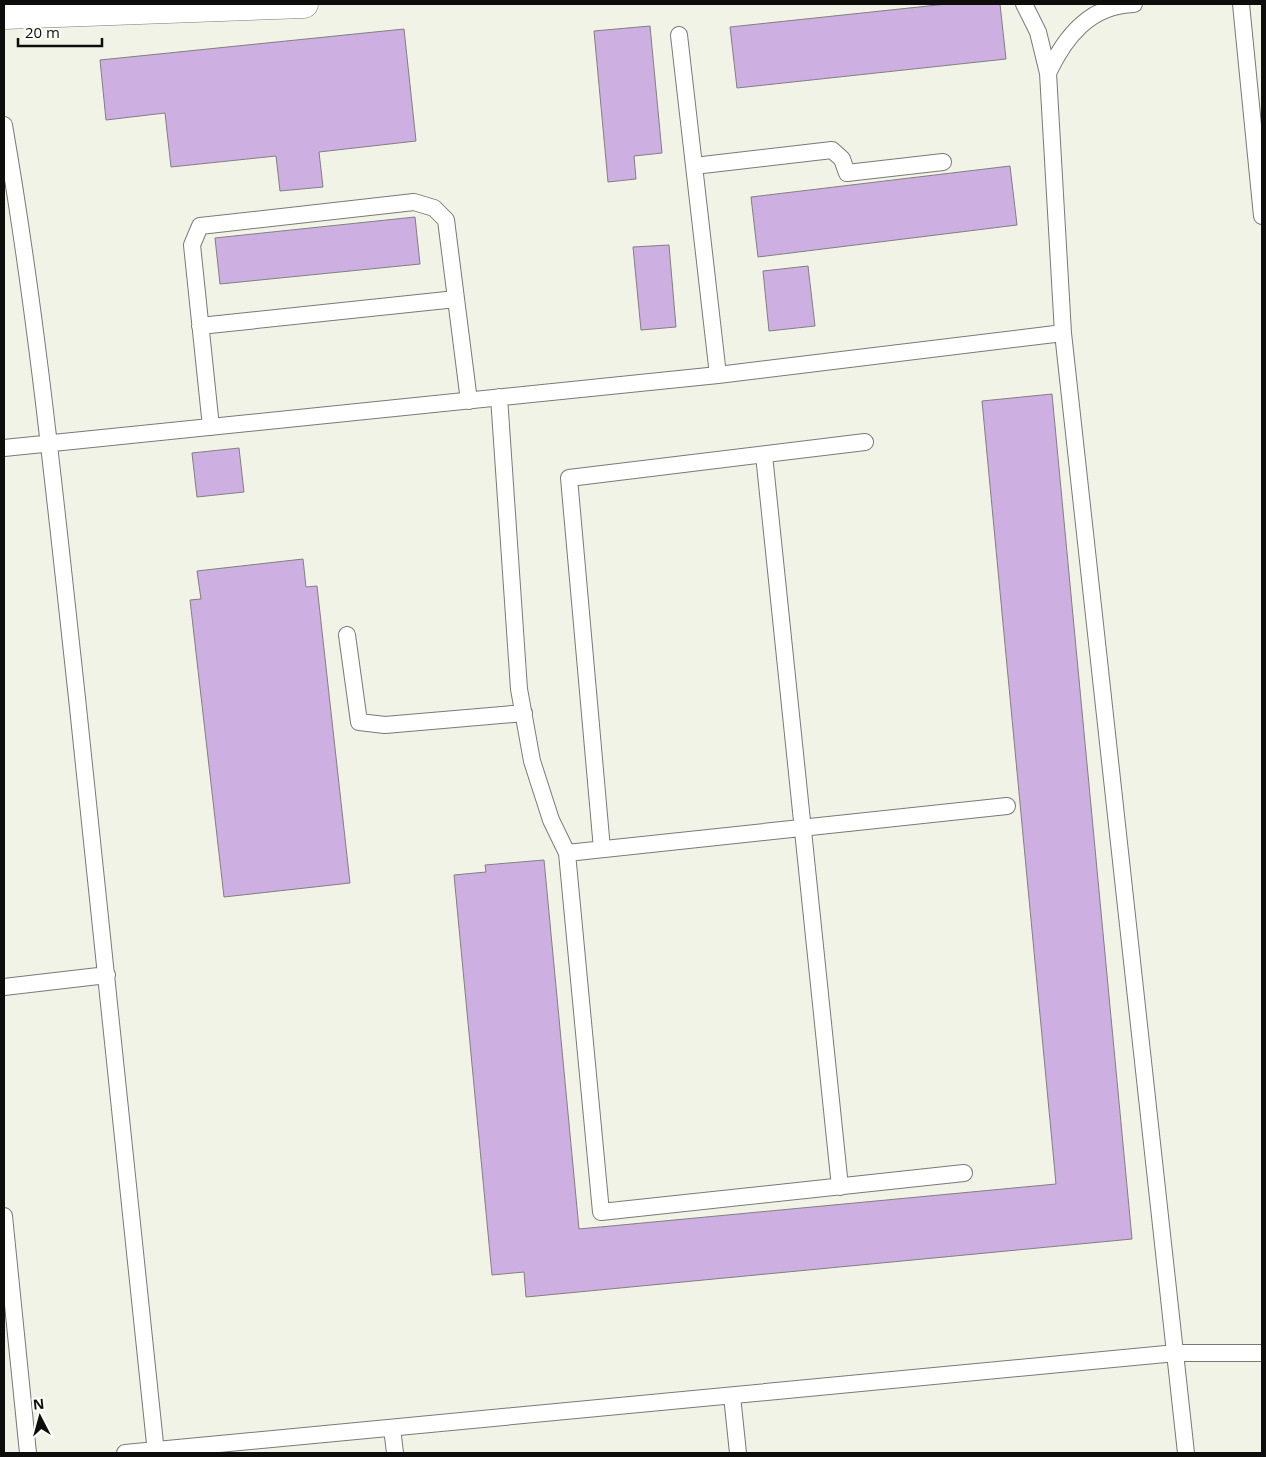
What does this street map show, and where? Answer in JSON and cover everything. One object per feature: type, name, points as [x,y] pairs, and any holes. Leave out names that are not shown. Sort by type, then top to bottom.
[{"type":"street","points":[[4,15],[304,4]]},
{"type":"lane","points":[[1024,4],[1038,32],[1048,73],[1063,333],[1186,1453]]},
{"type":"lane","points":[[1048,73],[1060,48],[1087,18],[1125,4],[1134,4]]},
{"type":"lane","points":[[1241,4],[1262,216]]},
{"type":"lane","points":[[679,35],[718,375]]},
{"type":"lane","points":[[4,126],[22,229],[50,443],[156,1452]]},
{"type":"lane","points":[[694,166],[832,150],[842,160],[847,173],[943,162]]},
{"type":"lane","points":[[211,427],[192,245],[200,226],[220,222],[414,202],[434,208],[446,220],[469,401]]},
{"type":"lane","points":[[200,326],[456,299]]},
{"type":"lane","points":[[4,448],[718,375],[1063,333]]},
{"type":"lane","points":[[499,398],[519,689],[532,761],[551,820],[567,853],[601,1212],[964,1173]]},
{"type":"lane","points":[[602,849],[569,478],[865,442]]},
{"type":"lane","points":[[764,455],[840,1187]]},
{"type":"lane","points":[[347,634],[359,722],[386,726],[524,713]]},
{"type":"lane","points":[[567,853],[1007,806]]},
{"type":"lane","points":[[4,987],[107,975]]},
{"type":"lane","points":[[4,1216],[28,1453]]},
{"type":"lane","points":[[124,1453],[156,1452],[1176,1353],[1262,1353]]},
{"type":"lane","points":[[732,1396],[738,1453]]},
{"type":"lane","points":[[392,1428],[395,1453]]},
{"type":"shaded area","points":[[4,4],[1262,4],[1262,1453],[4,1453]]},
{"type":"building","points":[[947,4],[1000,4],[1006,59],[737,88],[730,27]]},
{"type":"building","points":[[650,26],[662,153],[634,156],[636,179],[608,182],[594,31]]},
{"type":"building","points":[[404,29],[416,141],[319,152],[323,187],[280,191],[276,156],[171,167],[165,113],[106,120],[100,60]]},
{"type":"building","points":[[1010,166],[1017,225],[758,257],[751,197]]},
{"type":"building","points":[[415,217],[420,264],[220,284],[215,238]]},
{"type":"building","points":[[669,245],[676,327],[641,330],[633,247]]},
{"type":"building","points":[[808,266],[815,326],[769,331],[763,271]]},
{"type":"building","points":[[1052,394],[1132,1239],[526,1297],[524,1272],[492,1275],[454,875],[486,872],[485,865],[544,860],[579,1229],[1056,1184],[982,401]]},
{"type":"building","points":[[239,448],[244,492],[197,497],[192,453]]},
{"type":"building","points":[[303,559],[306,587],[317,586],[350,883],[224,897],[190,600],[201,599],[197,571]]}]
